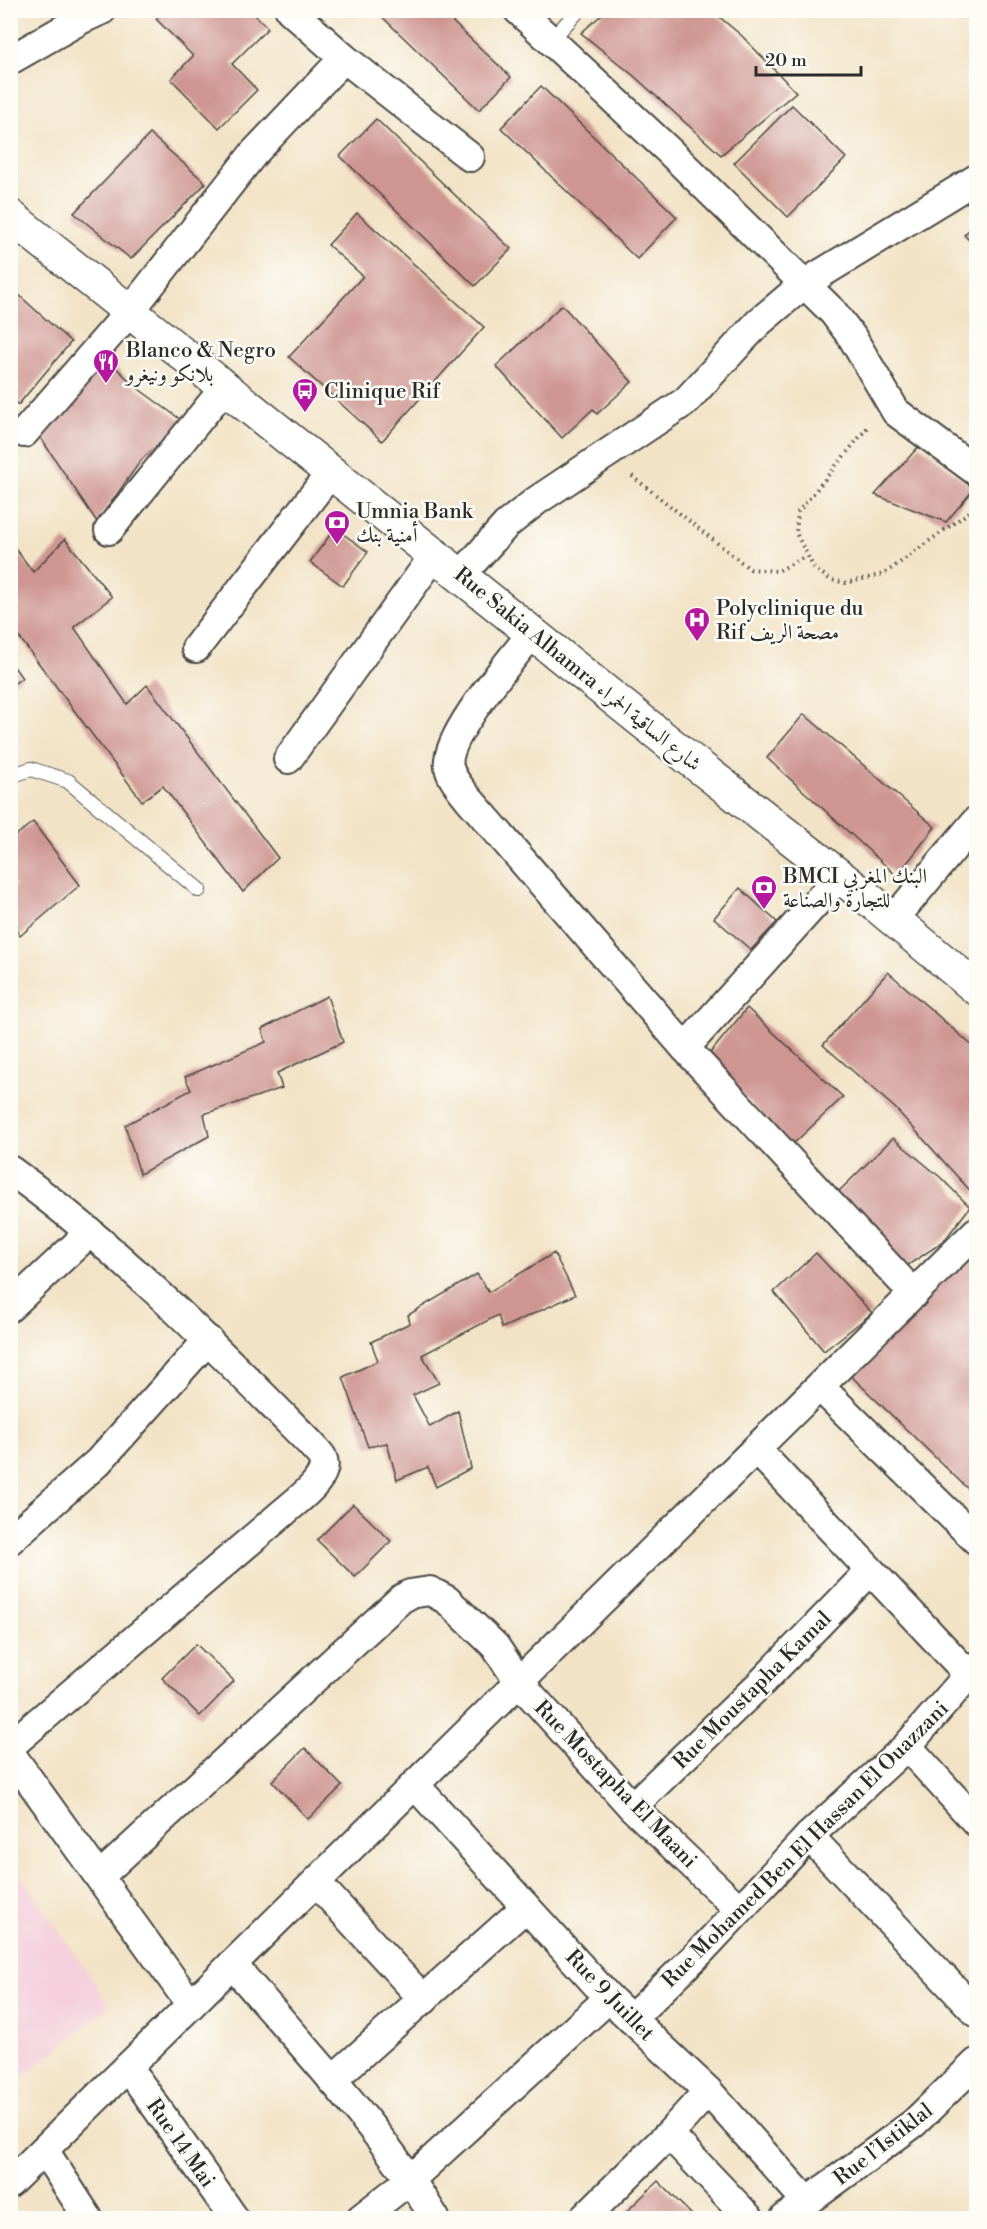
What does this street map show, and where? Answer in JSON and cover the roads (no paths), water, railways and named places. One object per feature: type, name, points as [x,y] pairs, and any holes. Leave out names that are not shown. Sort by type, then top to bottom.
[{"type":"street","points":[[10,60],[102,10]]},
{"type":"street","points":[[290,10],[344,58],[470,157]]},
{"type":"street","points":[[518,10],[669,151],[833,312],[852,337],[896,412],[976,471]]},
{"type":"street","points":[[24,433],[130,310],[254,153],[344,58]]},
{"type":"street","points":[[462,574],[506,525],[536,501],[686,401],[758,323],[804,284],[976,179]]},
{"type":"street","name":"Rue Sakia Alhamra شارع الساقية الحمراء","points":[[10,216],[462,574],[838,877],[894,919],[976,988]]},
{"type":"street","points":[[109,530],[226,386]]},
{"type":"street","points":[[195,648],[332,471]]},
{"type":"street","points":[[288,759],[435,553]]},
{"type":"street","points":[[533,632],[474,709],[452,744],[448,765],[451,773],[468,798],[685,1048],[914,1294]]},
{"type":"street","points":[[894,919],[976,821]]},
{"type":"street","points":[[685,1048],[838,877]]},
{"type":"street","points":[[10,1170],[90,1232],[208,1340],[322,1457],[324,1465],[321,1475],[301,1496],[174,1608],[10,1746]]},
{"type":"street","points":[[10,1307],[90,1232]]},
{"type":"street","points":[[10,2183],[976,1232]]},
{"type":"street","points":[[10,1540],[98,1462],[208,1340]]},
{"type":"street","points":[[820,1387],[976,1540]]},
{"type":"street","points":[[756,1449],[870,1571],[973,1670]]},
{"type":"street","name":"Rue Moustapha Kamal","points":[[632,1807],[762,1682],[870,1571]]},
{"type":"street","name":"Rue Mostapha El Maani","points":[[99,1877],[410,1594],[430,1591],[447,1600],[495,1646],[519,1682],[632,1807],[739,1909]]},
{"type":"street","name":"Rue Mohamed Ben El Hassan El Ouazzani","points":[[631,2019],[809,1836],[907,1746],[973,1670]]},
{"type":"street","points":[[907,1746],[976,1822]]},
{"type":"street","points":[[10,1753],[191,2005]]},
{"type":"street","name":"Rue 9 Juillet","points":[[415,1785],[609,1998],[708,2091],[796,2210]]},
{"type":"street","points":[[809,1836],[976,2012]]},
{"type":"street","points":[[316,1882],[424,2000]]},
{"type":"street","points":[[332,2080],[526,1907]]},
{"type":"street","points":[[232,1964],[332,2080],[411,2179],[435,2218]]},
{"type":"street","points":[[361,2218],[411,2179],[609,1998]]},
{"type":"street","name":"Rue l’Istiklal","points":[[796,2210],[914,2123],[976,2063]]},
{"type":"street","name":"Rue 14 Mai","points":[[128,2067],[234,2218]]},
{"type":"street","points":[[584,2218],[669,2134],[708,2091]]},
{"type":"street","points":[[669,2134],[749,2218]]},
{"type":"street","points":[[44,2150],[88,2218]]},
{"type":"lane","points":[[550,41],[579,10]]},
{"type":"lane","points":[[10,776],[31,768],[68,781],[200,890]]},
{"type":"place","name":"Blanco & Negro بلانكو ونيغرو","points":[[106,385]]},
{"type":"place","name":"Clinique Rif","points":[[305,414]]},
{"type":"place","name":"Umnia Bank أمنية بنك","points":[[337,546]]},
{"type":"place","name":"Polyclinique du Rif مصحة الريف","points":[[697,643]]},
{"type":"place","name":"BMCI البنك المغربي للتجارة والصناعة","points":[[764,911]]}]
